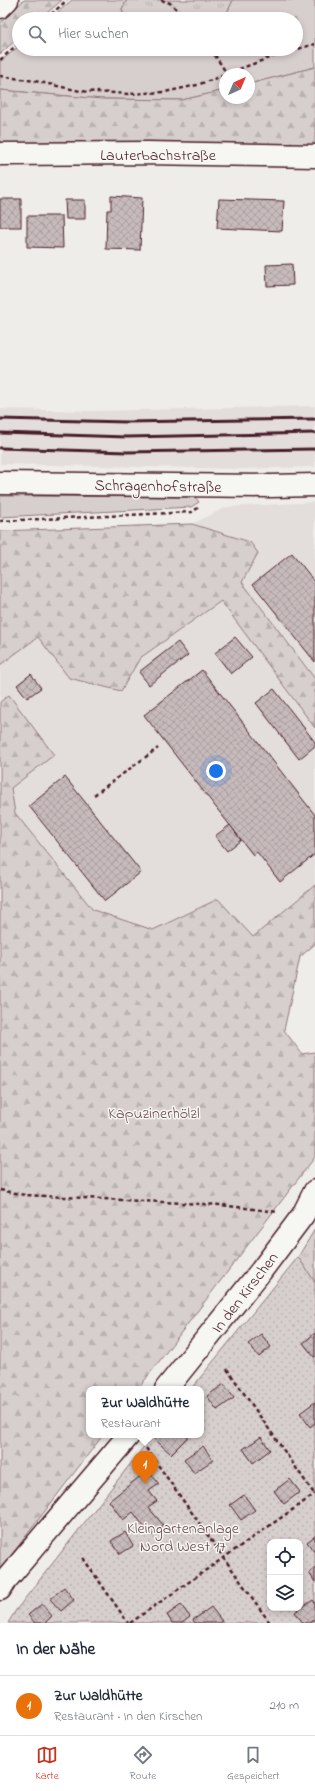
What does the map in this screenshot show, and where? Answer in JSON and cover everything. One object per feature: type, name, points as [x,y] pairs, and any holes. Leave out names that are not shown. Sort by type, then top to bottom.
[{"type":"street","points":[[0,7],[7,0]]},
{"type":"street","name":"Lauterbachstraße","points":[[0,154],[147,153],[315,156]]},
{"type":"street","name":"Schragenhofstraße","points":[[0,483],[270,486],[315,485]]},
{"type":"street","name":"In den Kirschen","points":[[168,1386],[261,1271],[303,1216],[315,1191]]},
{"type":"street","points":[[0,1589],[5,1581],[42,1539],[137,1440]]},
{"type":"path","points":[[54,12],[67,0]]},
{"type":"path","points":[[161,0],[170,3],[180,12]]},
{"type":"path","points":[[303,47],[315,44]]},
{"type":"path","points":[[0,60],[12,49]]},
{"type":"path","points":[[215,56],[222,68]]},
{"type":"path","points":[[242,68],[274,56]]},
{"type":"path","points":[[0,76],[35,81],[80,91],[129,94],[165,92],[197,85],[219,77]]},
{"type":"path","points":[[0,521],[192,512],[203,505]]},
{"type":"path","points":[[94,795],[158,748]]},
{"type":"path","points":[[0,1190],[24,1195],[221,1205],[303,1216]]},
{"type":"path","points":[[83,1558],[129,1623],[315,1494],[227,1369]]},
{"type":"path","points":[[137,1440],[224,1557],[270,1623]]},
{"type":"shaded area","points":[[315,406],[315,467],[241,469],[0,464],[0,409],[93,411]]},
{"type":"shaded area","points":[[315,502],[315,679],[242,582],[257,554],[250,542],[192,524],[226,507]]},
{"type":"shaded area","points":[[221,601],[315,728],[315,885],[253,938],[218,899],[153,930],[93,910],[15,813],[11,788],[9,695],[0,702],[0,665],[38,637],[69,678],[121,691],[140,659]]},
{"type":"green space","points":[[24,0],[62,0],[48,12],[12,12],[12,43],[0,54],[0,23]]},
{"type":"green space","points":[[72,0],[127,0],[122,9],[123,12],[58,12]]},
{"type":"green space","points":[[127,0],[233,0],[227,12],[123,12],[122,9]]},
{"type":"green space","points":[[233,0],[315,0],[315,67],[255,82],[255,68],[219,68],[219,91],[182,100],[102,99],[0,90],[0,62],[12,52],[12,56],[303,56],[303,12],[227,12]]},
{"type":"green space","points":[[315,67],[315,145],[0,144],[0,90],[102,99],[182,100],[219,91],[219,104],[255,104],[255,82]]},
{"type":"green space","points":[[0,496],[195,497],[199,502],[191,507],[0,517]]},
{"type":"green space","points":[[192,524],[250,542],[258,553],[242,582],[315,679],[315,728],[221,601],[140,658],[121,691],[69,678],[38,637],[0,665],[0,531]]},
{"type":"green space","name":"Kapuzinerhölzl","points":[[9,695],[54,755],[11,788],[15,813],[93,910],[153,930],[218,899],[253,937],[315,885],[315,944],[300,957],[284,1030],[302,1054],[315,1052],[315,1157],[140,1386],[86,1386],[86,1438],[101,1438],[0,1570],[0,702]]},
{"type":"green space","points":[[315,1229],[315,1282],[298,1257]]},
{"type":"green space","name":"Kleingartenanlage Nord West 17","points":[[298,1257],[315,1282],[315,1623],[8,1623],[16,1610],[151,1438],[204,1438],[204,1386],[193,1386]]},
{"type":"building","points":[[111,196],[142,198],[140,250],[106,249],[107,210],[111,210]]},
{"type":"building","points":[[0,199],[21,199],[21,227],[0,227]]},
{"type":"building","points":[[219,199],[284,201],[282,231],[217,228]]},
{"type":"building","points":[[65,200],[85,200],[85,219],[66,219]]},
{"type":"building","points":[[27,216],[62,216],[63,248],[27,247]]},
{"type":"building","points":[[292,264],[293,285],[267,286],[266,265]]},
{"type":"building","points":[[292,553],[315,582],[315,662],[253,584]]},
{"type":"building","points":[[235,637],[252,657],[231,674],[215,653]]},
{"type":"building","points":[[178,642],[188,655],[149,685],[139,672]]},
{"type":"building","points":[[202,670],[315,815],[315,854],[280,882],[257,852],[253,855],[144,715]]},
{"type":"building","points":[[31,674],[41,688],[27,698],[17,685]]},
{"type":"building","points":[[274,689],[315,742],[315,746],[299,759],[256,703]]},
{"type":"building","points":[[65,777],[141,872],[105,901],[29,806]]},
{"type":"building","points":[[230,825],[241,840],[227,851],[215,836]]},
{"type":"building","points":[[315,1333],[315,1357],[314,1357],[303,1343]]},
{"type":"building","points":[[261,1334],[271,1347],[259,1357],[248,1344]]},
{"type":"building","points":[[224,1384],[234,1398],[217,1410],[207,1396]]},
{"type":"building","points":[[315,1402],[315,1423],[310,1427],[300,1413]]},
{"type":"building","points":[[261,1437],[270,1450],[253,1463],[243,1449]]},
{"type":"building","points":[[153,1438],[187,1438],[171,1454]]},
{"type":"building","points":[[203,1446],[213,1460],[194,1473],[184,1459]]},
{"type":"building","points":[[148,1470],[159,1484],[149,1491],[157,1501],[148,1507],[164,1526],[151,1536],[133,1512],[123,1520],[109,1501]]},
{"type":"building","points":[[290,1479],[300,1492],[284,1504],[274,1491]]},
{"type":"building","points":[[244,1495],[255,1510],[241,1520],[230,1505]]},
{"type":"building","points":[[125,1532],[133,1546],[120,1554],[111,1541]]},
{"type":"building","points":[[315,1536],[315,1553],[307,1542]]},
{"type":"building","points":[[315,1568],[315,1582],[309,1573]]},
{"type":"building","points":[[64,1587],[74,1600],[61,1611],[50,1599]]},
{"type":"building","points":[[313,1600],[315,1603],[315,1619],[309,1623],[303,1623],[295,1612],[303,1611],[303,1607]]},
{"type":"building","points":[[42,1604],[52,1616],[45,1623],[35,1623],[28,1615]]},
{"type":"building","points":[[181,1605],[190,1617],[182,1623],[172,1623],[167,1615]]},
{"type":"building","points":[[211,1607],[222,1621],[219,1623],[195,1623],[193,1620]]},
{"type":"railway","points":[[0,419],[127,422],[315,419]]},
{"type":"railway","points":[[0,433],[127,437],[315,433]]},
{"type":"railway","points":[[0,448],[127,452],[315,449]]},
{"type":"place","name":"Zur Waldhütte","points":[[145,1484]]}]
